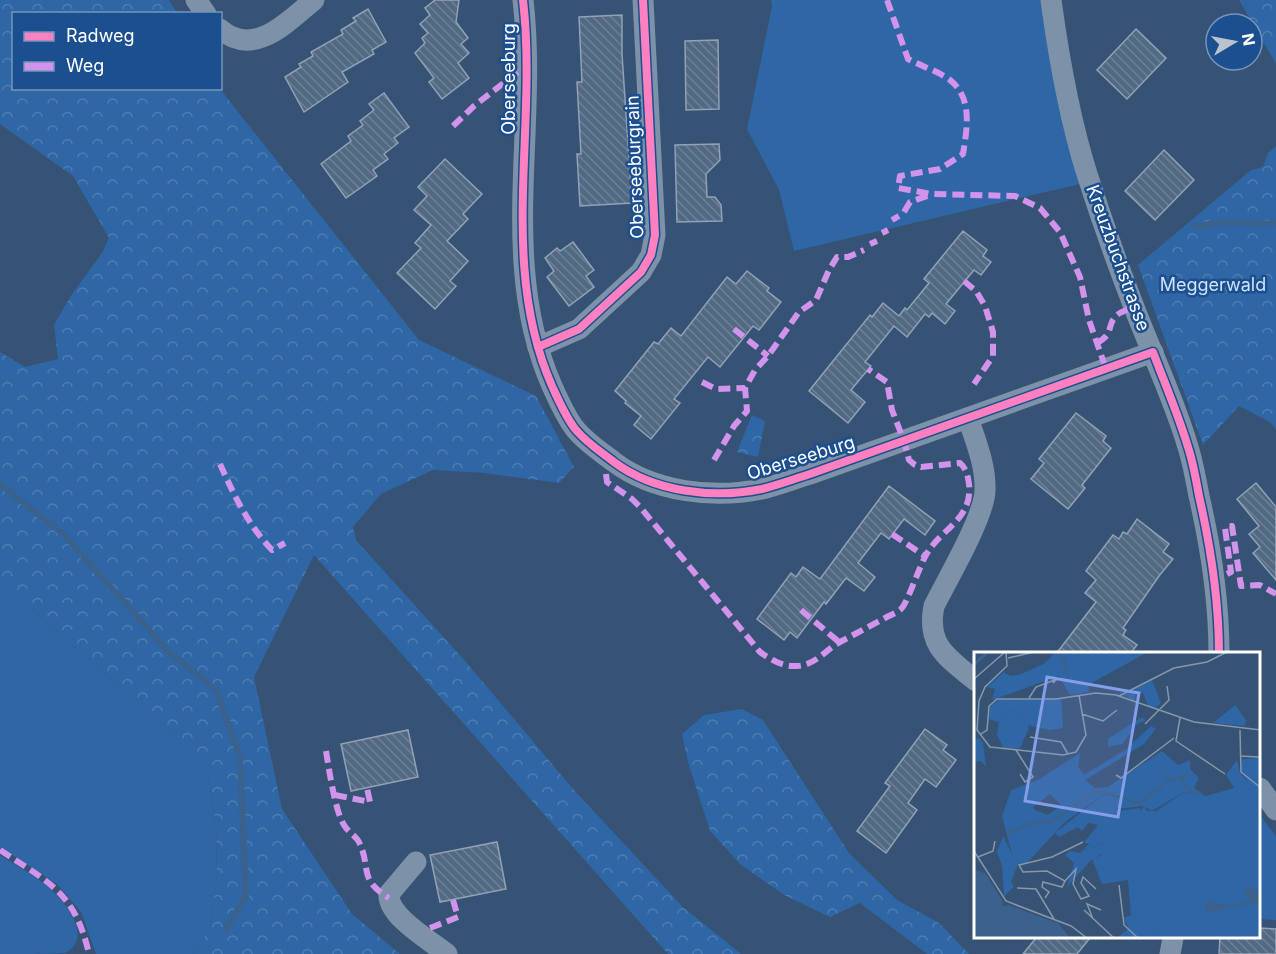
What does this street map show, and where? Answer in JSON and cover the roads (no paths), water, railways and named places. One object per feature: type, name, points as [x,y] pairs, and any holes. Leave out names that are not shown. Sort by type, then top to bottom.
[{"type":"street","points":[[222,31],[232,38],[261,39],[272,34],[314,0]]},
{"type":"street","name":"Oberseeburg","points":[[523,0],[527,93],[523,162],[526,294],[538,347],[557,398],[575,428],[589,443],[625,470],[639,477],[692,492],[724,493],[761,489],[810,474],[1153,352]]},
{"type":"street","name":"Oberseeburgrain","points":[[538,347],[579,329],[641,272],[651,255],[654,235],[643,0]]},
{"type":"street","name":"Kreuzbuchstrasse","points":[[1051,0],[1058,50],[1078,143],[1134,307],[1189,449],[1215,580],[1219,652]]},
{"type":"street","points":[[968,418],[982,463],[985,492],[981,511],[934,606],[931,621],[933,638],[943,655],[974,679]]},
{"type":"street","points":[[416,862],[389,894],[389,898],[396,914],[447,954]]},
{"type":"street","points":[[1170,954],[1173,939]]},
{"type":"waterway","points":[[1195,227],[1219,222],[1266,224],[1276,222]]},
{"type":"waterway","points":[[0,484],[64,535],[169,652],[216,690],[240,756],[246,896],[226,929]]},
{"type":"park label","name":"Meggerwald","points":[[1213,285]]}]
